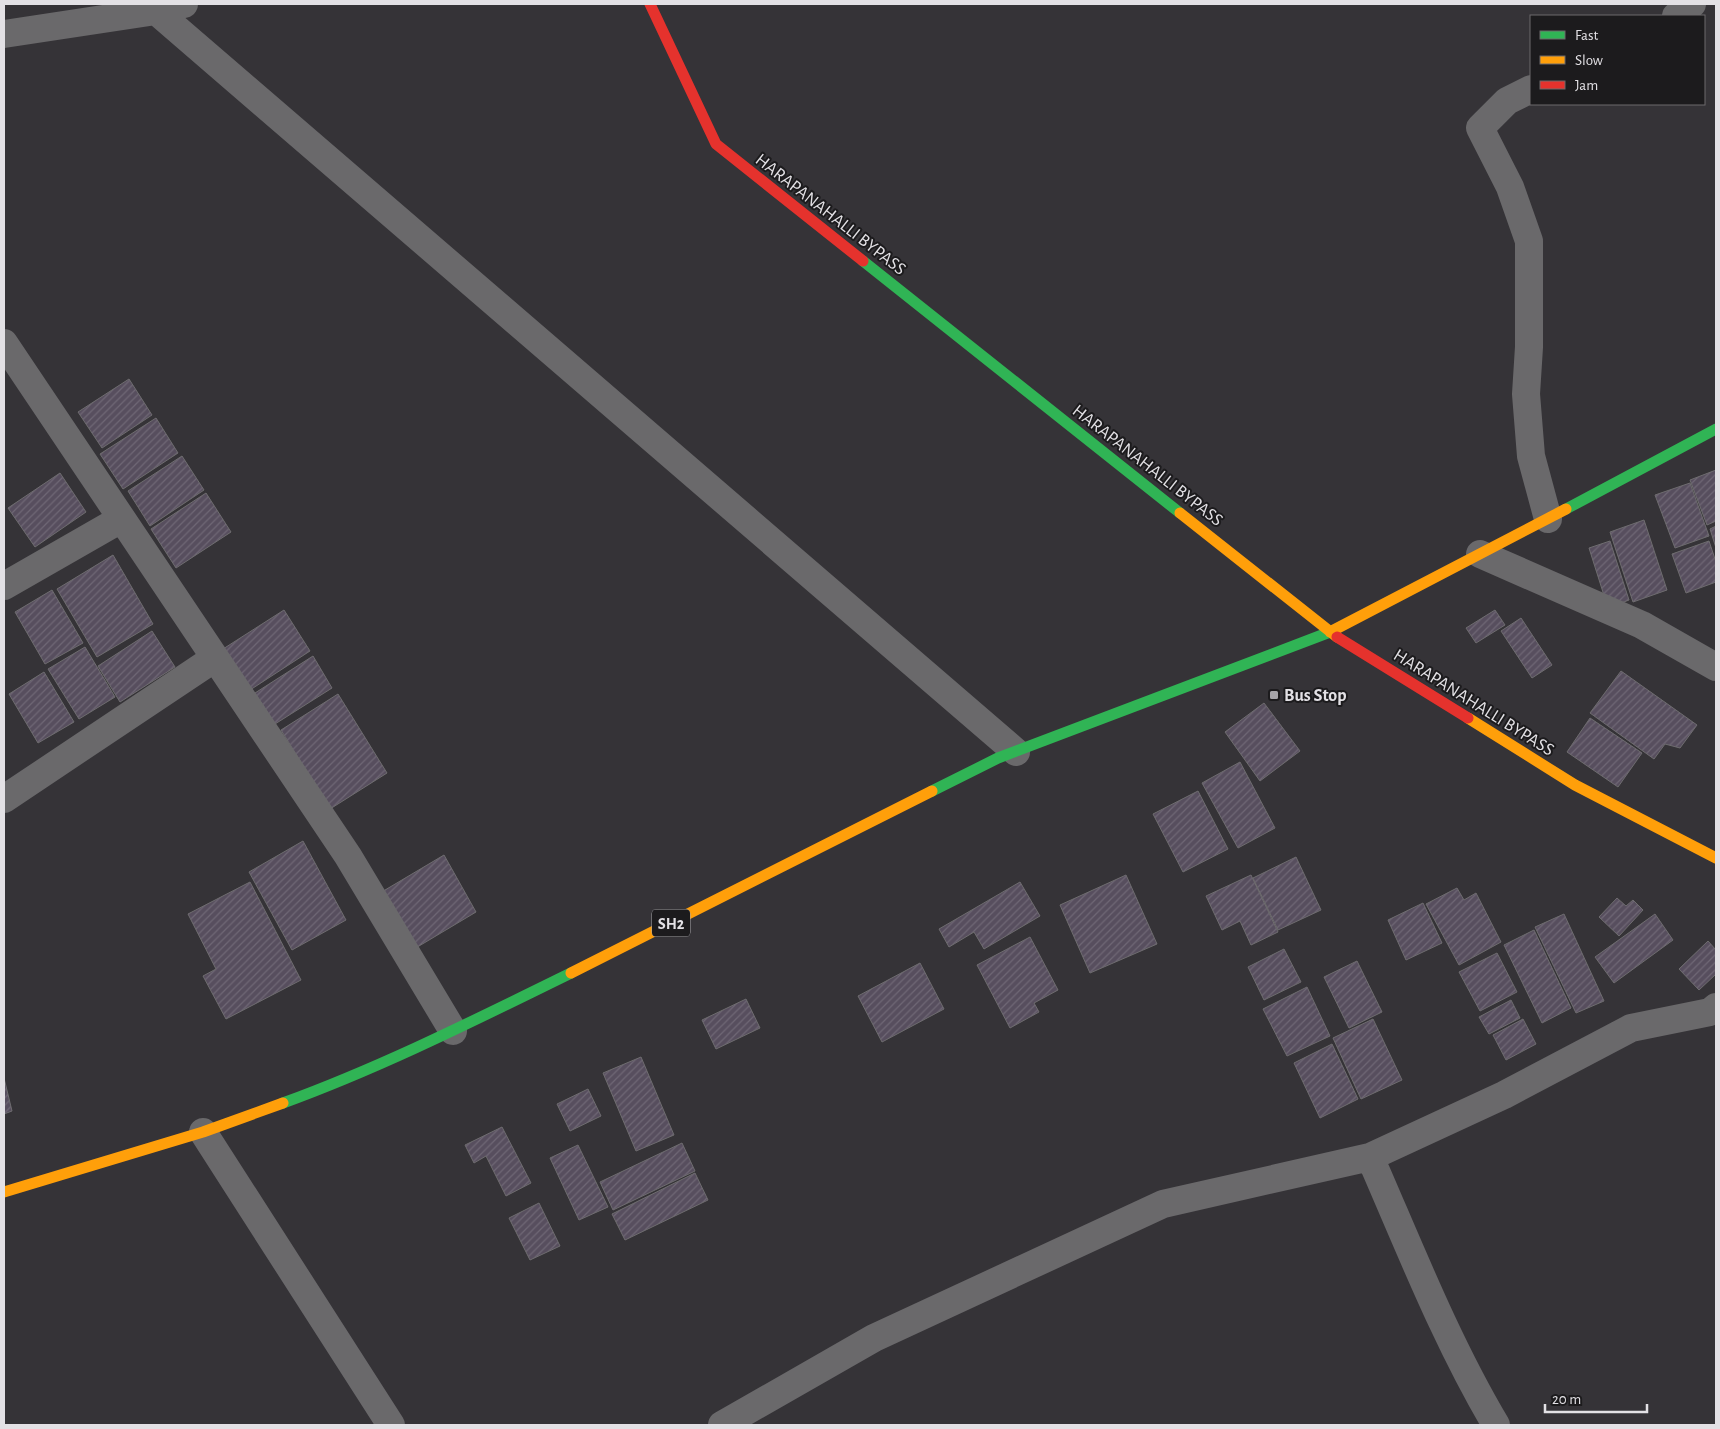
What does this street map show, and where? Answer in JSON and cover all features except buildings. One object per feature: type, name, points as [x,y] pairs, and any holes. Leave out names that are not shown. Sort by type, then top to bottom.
[{"type":"main road","name":"HARAPANAHALLI BYPASS","points":[[650,4],[716,144],[1330,632],[1575,785],[1716,858]]},
{"type":"main road","points":[[1330,632],[1716,429]]},
{"type":"main road","name":"SH2","points":[[4,1192],[203,1132],[311,1093],[453,1031],[989,763],[1330,632]]},
{"type":"street","points":[[4,34],[156,11],[184,4]]},
{"type":"street","points":[[1677,15],[1692,4]]},
{"type":"street","points":[[156,11],[1016,752]]},
{"type":"street","points":[[1530,90],[1507,101],[1480,128],[1510,187],[1529,241],[1529,347],[1526,394],[1531,456],[1548,519]]},
{"type":"street","points":[[4,343],[348,856],[453,1031]]},
{"type":"street","points":[[4,586],[121,519]]},
{"type":"street","points":[[1480,554],[1642,625],[1716,667]]},
{"type":"street","points":[[4,799],[215,658]]},
{"type":"street","points":[[722,1425],[874,1338],[1163,1204],[1370,1157],[1504,1095],[1631,1028],[1710,1012],[1716,1007]]},
{"type":"street","points":[[203,1132],[391,1425]]},
{"type":"street","points":[[1370,1157],[1476,1392],[1496,1425]]},
{"type":"traffic: fast","points":[[863,261],[1180,513]]},
{"type":"traffic: fast","points":[[1566,509],[1716,429]]},
{"type":"traffic: fast","points":[[932,791],[998,758],[1330,632]]},
{"type":"traffic: fast","points":[[283,1103],[393,1058],[571,973]]},
{"type":"traffic: slow","points":[[1330,632],[1566,509]]},
{"type":"traffic: slow","points":[[1180,513],[1337,637]]},
{"type":"traffic: slow","points":[[1468,718],[1575,785],[1716,858]]},
{"type":"traffic: slow","points":[[571,973],[932,791]]},
{"type":"traffic: slow","points":[[4,1192],[203,1132],[283,1103]]},
{"type":"traffic: jam","points":[[650,4],[716,144],[863,261]]},
{"type":"traffic: jam","points":[[1337,637],[1468,718]]},
{"type":"place","name":"Bus Stop","points":[[1274,695]]}]
